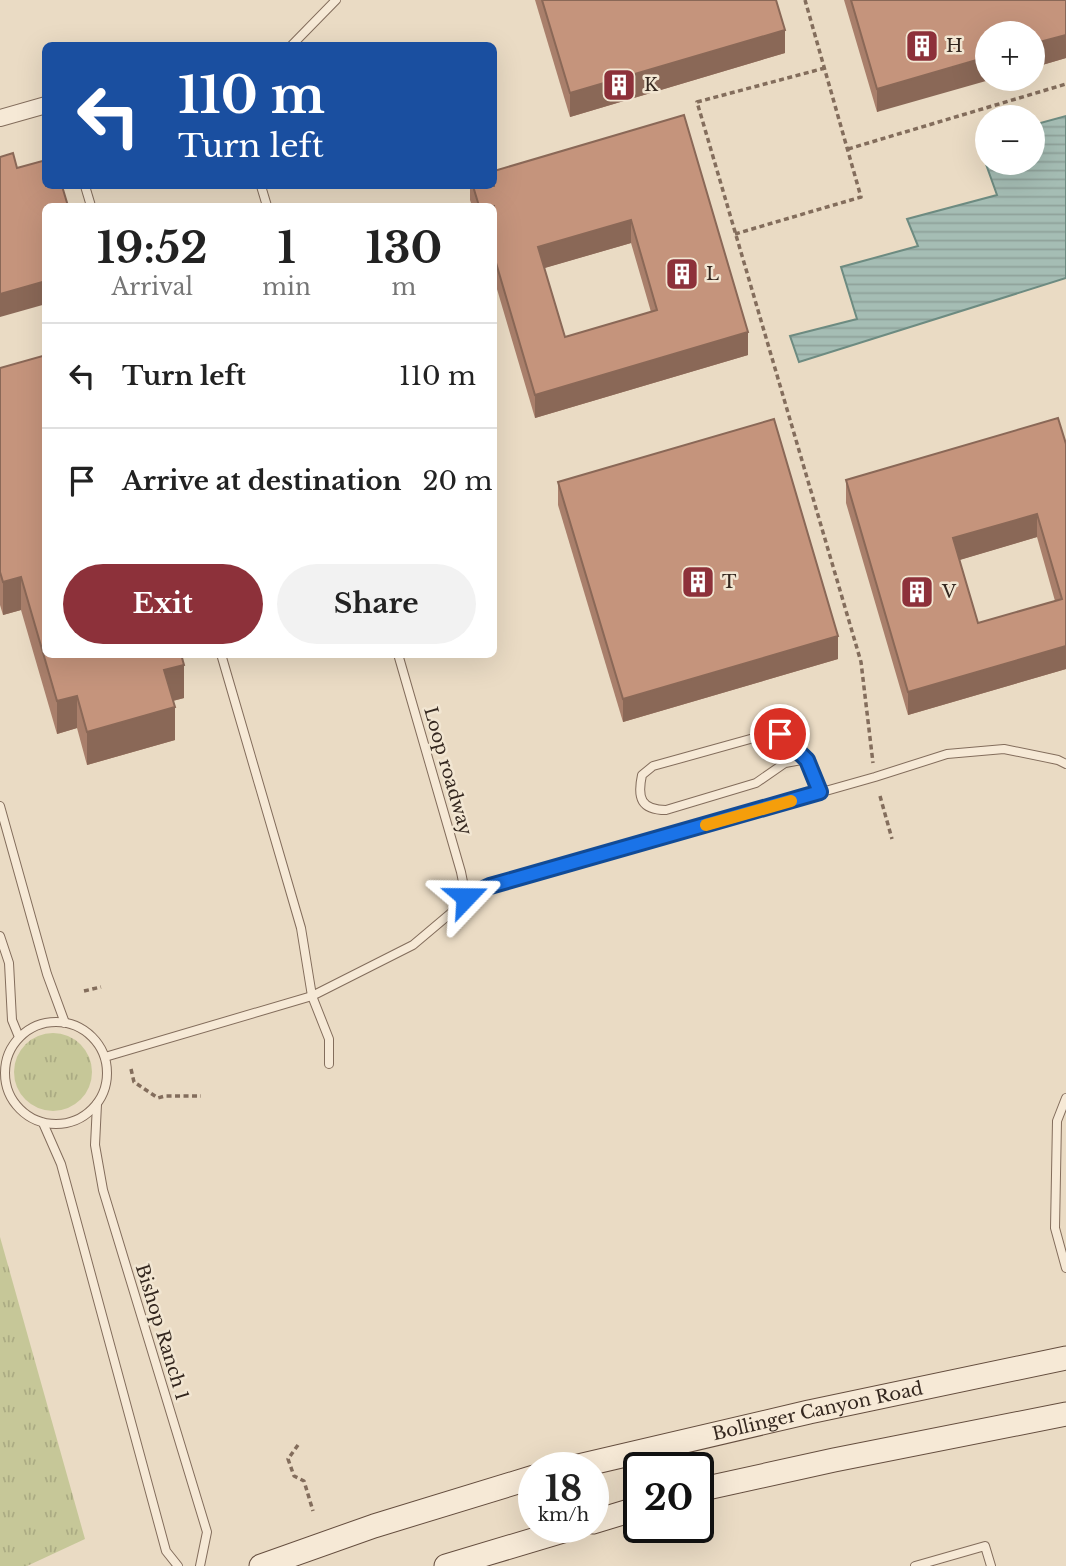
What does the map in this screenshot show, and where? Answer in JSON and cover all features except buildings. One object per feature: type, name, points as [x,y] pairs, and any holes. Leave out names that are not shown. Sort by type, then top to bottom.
[{"type":"main road","name":"Bollinger Canyon Road","points":[[609,1459],[809,1412],[1066,1358]]},
{"type":"main road","points":[[714,1486],[1066,1414]]},
{"type":"main road","points":[[261,1566],[374,1526],[518,1482]]},
{"type":"main road","points":[[446,1566],[523,1543]]},
{"type":"street","points":[[0,118],[42,106]]},
{"type":"lane","points":[[295,42],[336,0]]},
{"type":"lane","points":[[222,658],[301,928],[312,996],[329,1039],[329,1064]]},
{"type":"lane","name":"Loop roadway","points":[[399,658],[466,897]]},
{"type":"lane","points":[[807,760],[785,763],[756,783],[666,810],[655,810],[645,805],[640,797],[642,775],[653,766],[761,736],[780,734],[807,760],[820,792]]},
{"type":"lane","points":[[105,1057],[312,996],[413,945],[466,897],[490,886],[947,754],[1004,749],[1066,764]]},
{"type":"lane","points":[[0,806],[47,974],[65,1023]]},
{"type":"lane","points":[[0,936],[9,963],[12,1020],[19,1037]]},
{"type":"lane","points":[[65,1023],[78,1027],[94,1038],[105,1057],[107,1080],[97,1104],[79,1120],[60,1125],[43,1124],[21,1112],[3,1089],[5,1061],[12,1045],[36,1025],[65,1023]]},
{"type":"lane","points":[[1066,1098],[1057,1121],[1055,1228],[1066,1268]]},
{"type":"lane","name":"Bishop Ranch 1","points":[[97,1104],[95,1145],[103,1190],[207,1532],[200,1566]]},
{"type":"lane","points":[[43,1124],[61,1164],[166,1551],[178,1566]]},
{"type":"lane","points":[[915,1566],[985,1546],[991,1566]]},
{"type":"path","points":[[736,234],[861,197],[805,0]]},
{"type":"path","points":[[825,68],[697,102],[861,662],[873,763]]},
{"type":"path","points":[[848,149],[1066,84]]},
{"type":"path","points":[[880,796],[891,839]]},
{"type":"path","points":[[84,991],[101,987]]},
{"type":"path","points":[[131,1069],[134,1082],[158,1098],[201,1096]]},
{"type":"path","points":[[299,1445],[289,1459],[294,1476],[303,1481],[313,1511]]},
{"type":"green space","points":[[53,1033],[68,1036],[81,1044],[89,1057],[92,1072],[89,1087],[81,1100],[68,1108],[53,1111],[38,1108],[25,1100],[17,1087],[14,1072],[17,1057],[25,1044],[38,1036]]},
{"type":"green space","points":[[0,1237],[85,1539],[27,1566],[0,1566]]},
{"type":"shaded area","points":[[1066,116],[1066,278],[799,362],[790,336],[857,319],[841,267],[918,246],[907,219],[997,195],[990,175],[1045,175],[1045,122]]},
{"type":"slow traffic","points":[[706,825],[791,801]]},
{"type":"place","name":"H","points":[[922,46]]},
{"type":"place","name":"K","points":[[619,85]]},
{"type":"place","name":"L","points":[[682,274]]},
{"type":"place","name":"T","points":[[698,582]]},
{"type":"place","name":"V","points":[[917,592]]},
{"type":"route","points":[[466,897],[490,886],[820,792],[807,760],[780,734]]}]
